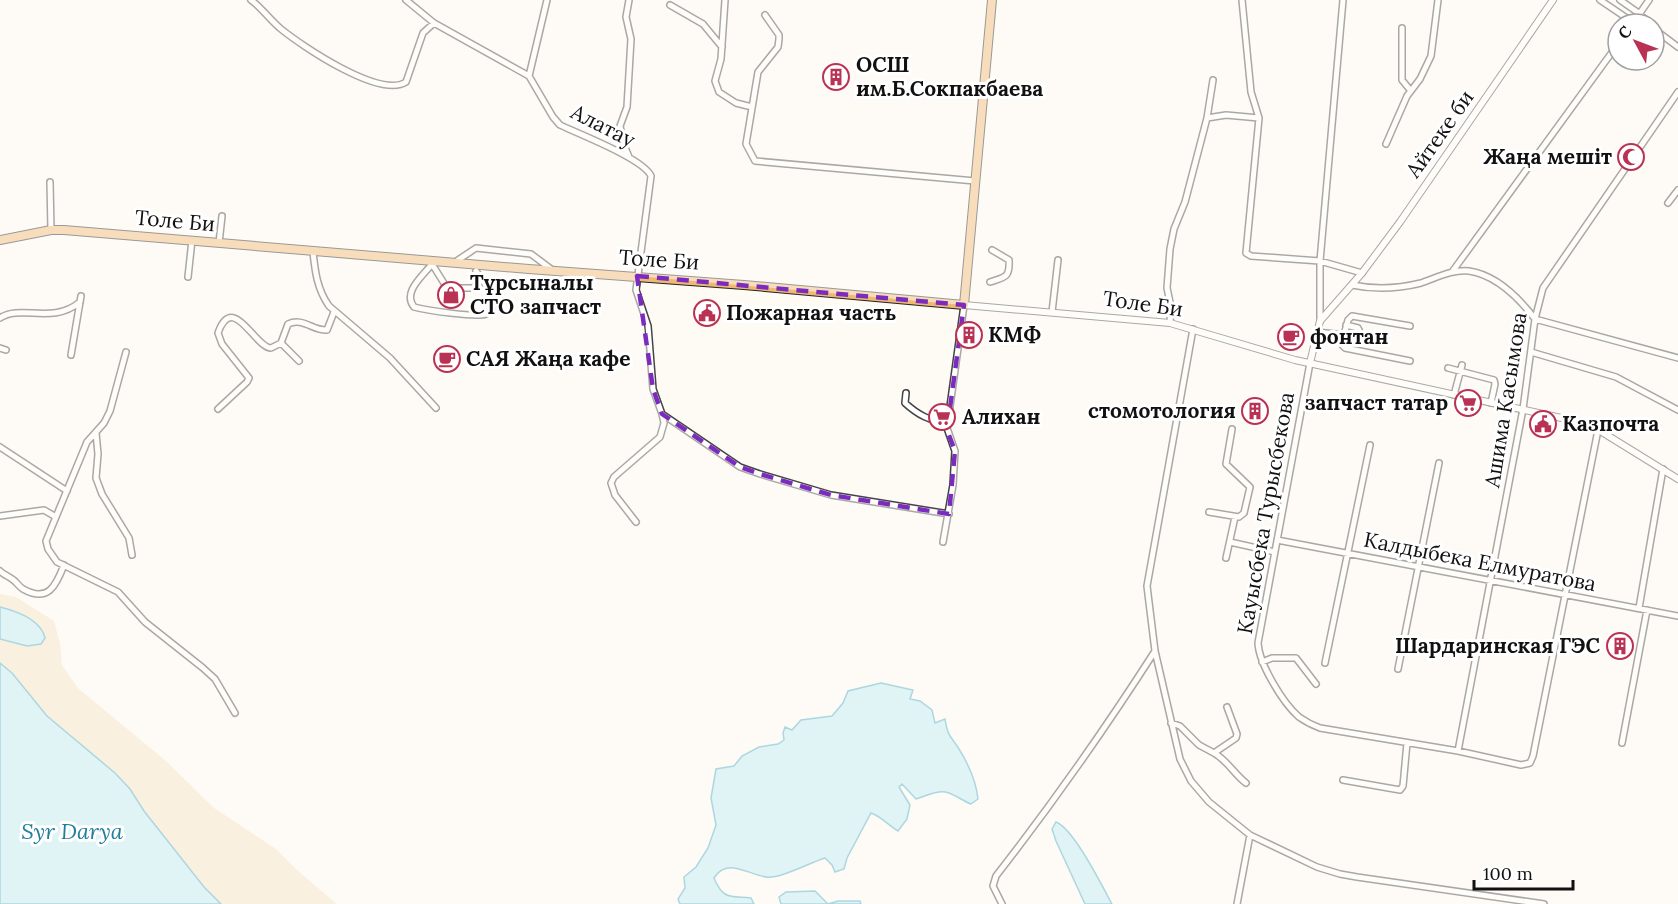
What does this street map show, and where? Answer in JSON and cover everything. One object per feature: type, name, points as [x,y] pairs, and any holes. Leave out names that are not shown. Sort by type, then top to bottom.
[{"type":"main road","points":[[964,305],[992,0]]},
{"type":"main road","name":"Толе Би","points":[[0,240],[51,230],[192,240],[431,262],[455,262],[477,268],[637,276],[964,305]]},
{"type":"street","points":[[250,0],[279,28],[314,54],[362,77],[386,85],[406,82],[423,33],[434,23]]},
{"type":"street","points":[[406,0],[434,23],[529,76],[547,0]]},
{"type":"street","points":[[629,0],[626,17],[631,39],[627,107],[620,126],[629,158]]},
{"type":"street","points":[[726,0],[722,59],[715,81],[717,90],[736,103],[752,107]]},
{"type":"street","points":[[1242,0],[1251,92],[1259,118],[1246,253],[1251,256],[1320,261],[1362,273]]},
{"type":"street","points":[[1313,364],[1320,321],[1320,261],[1343,0]]},
{"type":"street","points":[[1386,144],[1407,96],[1420,79],[1431,56],[1438,0]]},
{"type":"street","name":"Айтеке би","points":[[1320,321],[1362,273],[1400,222],[1553,0]]},
{"type":"street","points":[[1600,0],[1618,12]]},
{"type":"street","points":[[1620,0],[1637,12]]},
{"type":"street","points":[[670,6],[703,24],[722,47]]},
{"type":"street","points":[[765,15],[779,35],[779,44],[758,72],[746,144],[755,161],[975,181]]},
{"type":"street","points":[[1402,28],[1402,80],[1411,91]]},
{"type":"street","points":[[1452,272],[1606,60]]},
{"type":"street","name":"Алатау","points":[[529,76],[560,125],[629,158],[645,167],[651,176],[637,276]]},
{"type":"street","points":[[1170,323],[1171,306],[1167,288],[1170,249],[1207,118],[1212,80]]},
{"type":"street","name":"Ашима Касымова","points":[[1458,751],[1492,580],[1523,409],[1535,319],[1543,288],[1678,92]]},
{"type":"street","points":[[1207,118],[1226,115],[1259,118]]},
{"type":"street","points":[[50,182],[51,230]]},
{"type":"street","points":[[1668,203],[1678,190]]},
{"type":"street","points":[[219,243],[222,216]]},
{"type":"street","points":[[188,277],[192,240]]},
{"type":"street","points":[[455,262],[476,248],[531,254],[553,271]]},
{"type":"street","points":[[990,282],[1008,275],[1009,263],[1007,258],[992,250]]},
{"type":"street","points":[[313,252],[315,276],[319,289],[334,312],[390,358],[436,408]]},
{"type":"street","points":[[1052,312],[1058,260]]},
{"type":"street","points":[[431,262],[443,285],[447,288],[473,288],[476,285],[477,268],[495,297],[494,306],[487,313],[475,315],[414,307],[409,301],[409,294],[431,262]]},
{"type":"street","points":[[1352,285],[1372,289],[1404,286],[1452,272],[1469,271],[1495,279],[1535,319],[1678,358]]},
{"type":"street","points":[[636,522],[615,495],[611,483],[614,477],[660,436],[664,423],[653,389],[648,326],[636,290],[637,276]]},
{"type":"street","points":[[0,318],[9,314],[63,312],[81,299],[71,355]]},
{"type":"street","points":[[943,542],[953,485],[955,451],[948,431],[948,423],[964,305]]},
{"type":"street","name":"Толе Би","points":[[964,305],[1170,323],[1313,364],[1589,424],[1678,480]]},
{"type":"street","points":[[218,408],[249,378],[222,344],[218,333],[225,321],[232,318],[240,320],[267,348],[281,343],[288,324],[298,321],[322,331],[327,330],[334,312]]},
{"type":"street","points":[[1410,326],[1352,316],[1346,325],[1342,345],[1345,348],[1410,361]]},
{"type":"street","points":[[1317,332],[1354,343],[1361,334],[1358,328],[1346,325]]},
{"type":"street","points":[[1193,329],[1147,586],[1155,651],[1171,723],[1180,759],[1191,781],[1209,802],[1250,835],[1300,859],[1340,874],[1544,904]]},
{"type":"street","points":[[281,343],[300,361]]},
{"type":"street","points":[[126,351],[110,411],[104,423],[87,442],[46,541],[48,549],[52,556],[64,565],[118,592],[145,622],[215,679],[235,713]]},
{"type":"street","points":[[1531,352],[1616,376],[1678,410]]},
{"type":"street","name":"Кауысбека Турысбекова","points":[[1313,364],[1258,643],[1258,655],[1265,671],[1294,712],[1308,724],[1320,728],[1458,751],[1521,765],[1530,763],[1565,595]]},
{"type":"street","points":[[1448,368],[1462,368],[1494,380],[1491,403]]},
{"type":"street","points":[[1454,395],[1462,368]]},
{"type":"street","points":[[906,393],[905,403],[913,410],[933,422],[948,423]]},
{"type":"street","points":[[662,414],[740,467],[760,474],[831,495],[949,514]]},
{"type":"street","points":[[1209,512],[1235,517],[1244,513],[1250,486],[1226,464],[1232,429]]},
{"type":"street","points":[[1565,595],[1598,430]]},
{"type":"street","points":[[96,433],[98,454],[96,478],[102,494],[129,538],[132,555]]},
{"type":"street","points":[[1325,663],[1371,445]]},
{"type":"street","points":[[0,447],[67,491]]},
{"type":"street","points":[[1398,669],[1439,463]]},
{"type":"street","points":[[1639,608],[1663,469]]},
{"type":"street","points":[[0,516],[60,508]]},
{"type":"street","points":[[44,510],[56,517]]},
{"type":"street","points":[[1226,558],[1235,517]]},
{"type":"street","name":"Калдыбека Елмуратова","points":[[1277,540],[1678,616]]},
{"type":"street","points":[[1230,542],[1275,552]]},
{"type":"street","points":[[0,571],[20,587],[41,594],[48,592],[56,584],[64,565]]},
{"type":"street","points":[[1622,743],[1647,610]]},
{"type":"street","points":[[1002,904],[993,886],[996,876],[1076,771],[1155,651]]},
{"type":"street","points":[[1262,662],[1272,658],[1296,658],[1316,684]]},
{"type":"street","points":[[1214,753],[1236,738],[1237,734],[1227,707]]},
{"type":"street","points":[[1171,723],[1180,726],[1199,745],[1223,758],[1246,783]]},
{"type":"street","points":[[1343,780],[1400,790],[1403,786],[1407,742]]},
{"type":"street","points":[[1237,904],[1250,835]]},
{"type":"highlighted area","points":[[637,276],[964,305],[947,430],[955,451],[949,514],[831,495],[760,474],[740,467],[662,414],[653,389]]},
{"type":"sand","points":[[0,594],[16,597],[54,621],[60,643],[62,665],[78,688],[166,761],[214,808],[276,849],[337,904],[221,904],[204,887],[144,811],[130,789],[115,773],[47,716],[12,673],[0,663],[0,639],[27,646],[43,631],[21,615],[0,607]]},
{"type":"water","points":[[0,607],[20,614],[39,626],[45,638],[41,644],[27,646],[0,639]]},
{"type":"water","name":"Syr Darya","points":[[0,663],[12,673],[47,716],[115,773],[130,789],[144,811],[204,887],[221,904],[0,904]]},
{"type":"water","points":[[881,683],[913,690],[910,699],[920,701],[932,710],[935,723],[945,719],[948,733],[972,773],[978,799],[971,804],[949,793],[941,792],[916,799],[902,784],[899,787],[910,805],[907,819],[898,831],[871,813],[847,858],[844,869],[835,872],[825,858],[772,877],[738,868],[725,869],[714,878],[721,890],[728,896],[751,898],[754,904],[680,904],[678,899],[685,888],[684,877],[696,867],[708,848],[716,825],[711,798],[716,769],[734,766],[742,756],[759,747],[778,744],[784,740],[785,727],[792,730],[801,720],[832,716],[843,703],[848,691]]},
{"type":"water","points":[[1056,822],[1071,835],[1079,846],[1112,904],[1085,904],[1056,841],[1052,829]]},
{"type":"water","points":[[815,891],[828,904],[781,904],[779,897],[786,892]]},
{"type":"water","points":[[838,901],[860,901],[861,904],[828,904]]},
{"type":"place","name":"ОСШ им.Б.Сокпакбаева","points":[[836,77]]},
{"type":"place","name":"Жаңа мешіт","points":[[1631,157]]},
{"type":"place","name":"Тұрсыналы СТО запчаст","points":[[451,295]]},
{"type":"place","name":"Пожарная часть","points":[[707,313]]},
{"type":"place","name":"КМФ","points":[[969,335]]},
{"type":"place","name":"фонтан","points":[[1291,337]]},
{"type":"place","name":"САЯ Жаңа кафе","points":[[447,359]]},
{"type":"place","name":"запчаст татар","points":[[1468,403]]},
{"type":"place","name":"стомотология","points":[[1255,411]]},
{"type":"place","name":"Алихан","points":[[942,417]]},
{"type":"place","name":"Казпочта","points":[[1543,424]]},
{"type":"place","name":"Шардаринская ГЭС","points":[[1620,646]]}]
